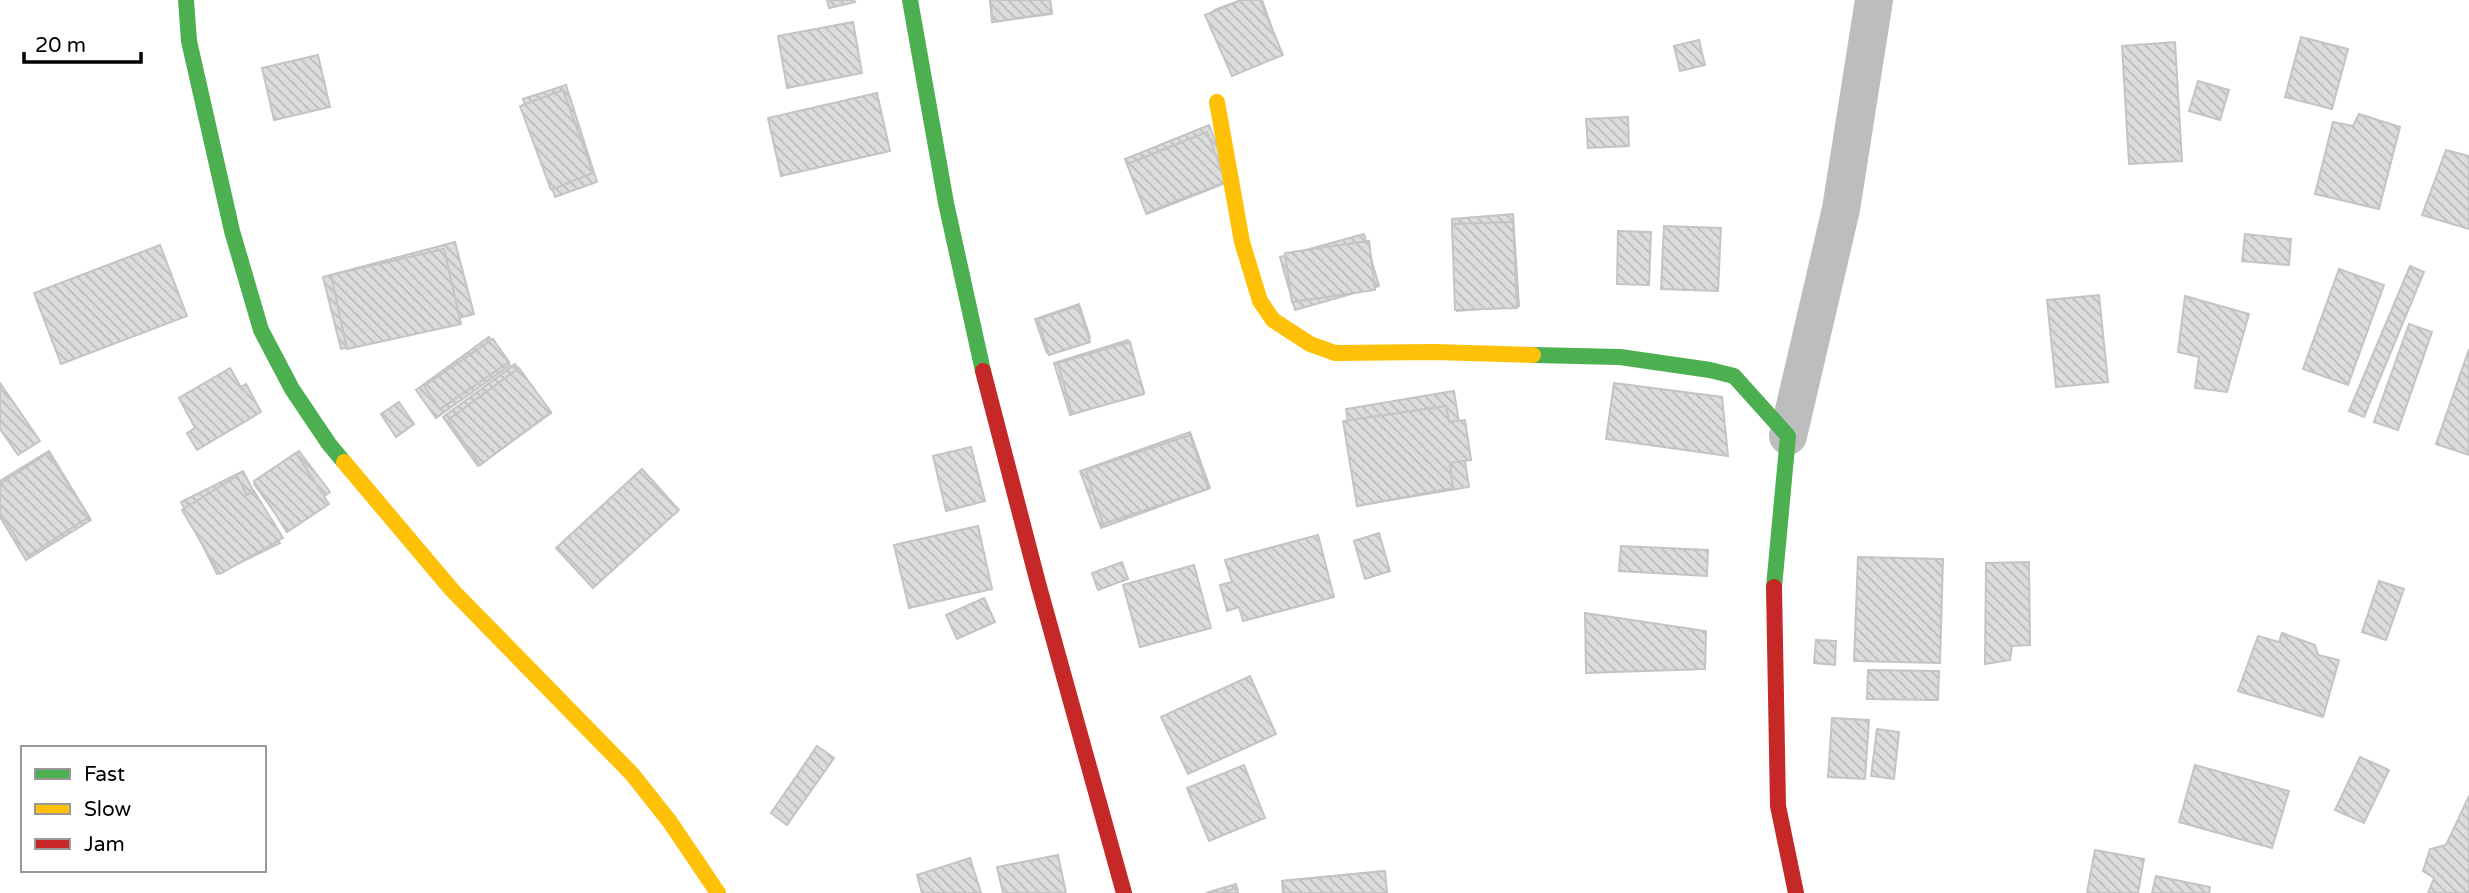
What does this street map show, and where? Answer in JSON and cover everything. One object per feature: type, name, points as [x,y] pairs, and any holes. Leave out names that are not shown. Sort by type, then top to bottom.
[{"type":"street","points":[[186,0],[189,41],[232,231],[261,330],[292,389],[329,444],[452,590],[632,774],[670,822],[718,893]]},
{"type":"street","points":[[910,0],[959,267],[991,405],[1124,893]]},
{"type":"street","points":[[1796,893],[1778,806],[1774,578],[1788,436],[1841,209],[1874,0]]},
{"type":"street","points":[[1217,102],[1242,242],[1260,301],[1273,320],[1310,344],[1335,353],[1434,352],[1620,357],[1710,370],[1734,376],[1788,436]]},
{"type":"building","points":[[827,0],[854,0],[855,2],[829,8]]},
{"type":"building","points":[[990,0],[1050,0],[1052,14],[992,22]]},
{"type":"building","points":[[990,0],[1050,0],[1052,13],[993,22]]},
{"type":"building","points":[[1241,0],[1262,0],[1280,51],[1234,67],[1214,10]]},
{"type":"building","points":[[1241,0],[1260,0],[1283,55],[1232,76],[1205,15]]},
{"type":"building","points":[[853,22],[862,73],[787,88],[778,36]]},
{"type":"building","points":[[2301,37],[2348,49],[2332,109],[2285,97]]},
{"type":"building","points":[[1699,40],[1705,65],[1680,71],[1674,46]]},
{"type":"building","points":[[2175,42],[2182,161],[2129,164],[2122,46]]},
{"type":"building","points":[[318,55],[330,107],[274,120],[262,68]]},
{"type":"building","points":[[2198,81],[2229,90],[2220,120],[2189,111]]},
{"type":"building","points":[[566,85],[597,182],[555,197],[523,99]]},
{"type":"building","points":[[563,90],[593,173],[551,190],[520,106]]},
{"type":"building","points":[[877,93],[890,151],[781,176],[768,118]]},
{"type":"building","points":[[2359,114],[2400,127],[2379,209],[2315,194],[2333,122],[2353,126]]},
{"type":"building","points":[[1628,117],[1629,146],[1588,148],[1586,119]]},
{"type":"building","points":[[1209,125],[1231,181],[1147,214],[1125,159]]},
{"type":"building","points":[[1207,132],[1226,182],[1146,213],[1127,164]]},
{"type":"building","points":[[2446,150],[2469,156],[2469,229],[2422,215]]},
{"type":"building","points":[[1513,214],[1519,306],[1457,311],[1452,219]]},
{"type":"building","points":[[1513,222],[1517,308],[1455,310],[1452,224]]},
{"type":"building","points":[[1664,226],[1721,228],[1718,291],[1661,289]]},
{"type":"building","points":[[1618,231],[1651,232],[1649,285],[1617,284]]},
{"type":"building","points":[[1364,234],[1379,286],[1295,310],[1280,257]]},
{"type":"building","points":[[2245,234],[2291,239],[2289,265],[2242,261]]},
{"type":"building","points":[[1369,241],[1375,290],[1292,302],[1285,253]]},
{"type":"building","points":[[455,242],[474,314],[341,349],[323,277]]},
{"type":"building","points":[[160,245],[187,316],[61,364],[34,293]]},
{"type":"building","points":[[444,249],[461,324],[347,349],[331,275]]},
{"type":"building","points":[[2410,266],[2424,272],[2364,417],[2349,411]]},
{"type":"building","points":[[2339,269],[2384,285],[2348,385],[2303,369]]},
{"type":"building","points":[[2099,295],[2108,382],[2056,387],[2047,300]]},
{"type":"building","points":[[2185,296],[2249,314],[2227,392],[2195,388],[2199,357],[2178,352]]},
{"type":"building","points":[[1079,304],[1090,338],[1047,353],[1035,319]]},
{"type":"building","points":[[1078,306],[1090,342],[1049,355],[1038,319]]},
{"type":"building","points":[[2409,324],[2432,332],[2398,430],[2374,422]]},
{"type":"building","points":[[489,337],[510,365],[436,418],[416,390]]},
{"type":"building","points":[[493,339],[509,362],[440,409],[424,386]]},
{"type":"building","points":[[1128,340],[1144,392],[1070,415],[1054,363]]},
{"type":"building","points":[[1130,342],[1144,394],[1072,414],[1058,363]]},
{"type":"building","points":[[2469,349],[2469,455],[2436,444]]},
{"type":"building","points":[[515,364],[551,413],[478,466],[443,417]]},
{"type":"building","points":[[230,368],[241,387],[246,384],[261,412],[197,450],[187,433],[195,428],[179,398]]},
{"type":"building","points":[[519,368],[551,412],[480,465],[448,420]]},
{"type":"building","points":[[0,383],[40,441],[18,455],[0,429]]},
{"type":"building","points":[[1614,383],[1722,397],[1728,456],[1606,439]]},
{"type":"building","points":[[1454,391],[1469,487],[1361,505],[1346,409]]},
{"type":"building","points":[[399,402],[414,424],[396,437],[381,414]]},
{"type":"building","points":[[1446,406],[1449,422],[1465,420],[1471,460],[1450,463],[1453,488],[1357,506],[1343,421]]},
{"type":"building","points":[[1190,432],[1210,488],[1101,528],[1080,471]]},
{"type":"building","points":[[1190,435],[1208,489],[1103,524],[1086,470]]},
{"type":"building","points":[[971,447],[985,501],[946,511],[933,456]]},
{"type":"building","points":[[49,451],[91,520],[26,560],[0,517],[0,481]]},
{"type":"building","points":[[299,451],[330,492],[284,525],[254,484]]},
{"type":"building","points":[[48,453],[89,517],[28,556],[0,513],[0,484]]},
{"type":"building","points":[[296,453],[329,504],[287,532],[254,481]]},
{"type":"building","points":[[642,469],[679,510],[593,588],[556,548]]},
{"type":"building","points":[[243,471],[280,543],[217,574],[181,502]]},
{"type":"building","points":[[237,476],[247,495],[254,491],[283,538],[220,574],[182,510]]},
{"type":"building","points":[[978,526],[992,589],[909,608],[894,545]]},
{"type":"building","points":[[1379,533],[1390,571],[1365,579],[1354,541]]},
{"type":"building","points":[[1318,535],[1334,597],[1243,621],[1239,607],[1227,611],[1220,585],[1232,582],[1225,560]]},
{"type":"building","points":[[1621,546],[1708,550],[1707,576],[1619,571]]},
{"type":"building","points":[[1858,557],[1943,559],[1940,663],[1854,661]]},
{"type":"building","points":[[1122,562],[1128,579],[1098,590],[1092,573]]},
{"type":"building","points":[[2029,562],[2030,645],[2012,646],[2010,660],[1985,664],[1986,563]]},
{"type":"building","points":[[1194,565],[1211,628],[1140,647],[1123,585]]},
{"type":"building","points":[[2379,581],[2404,589],[2386,640],[2362,632]]},
{"type":"building","points":[[984,598],[995,622],[957,639],[946,615]]},
{"type":"building","points":[[1585,613],[1706,631],[1705,669],[1586,673]]},
{"type":"building","points":[[2282,633],[2315,645],[2318,655],[2339,660],[2323,717],[2238,691],[2258,636],[2279,642]]},
{"type":"building","points":[[1816,640],[1836,641],[1835,665],[1814,663]]},
{"type":"building","points":[[1868,670],[1939,671],[1938,700],[1867,699]]},
{"type":"building","points":[[1250,676],[1276,734],[1188,774],[1161,717]]},
{"type":"building","points":[[1832,718],[1869,720],[1865,779],[1828,777]]},
{"type":"building","points":[[1877,729],[1899,732],[1894,779],[1871,776]]},
{"type":"building","points":[[817,746],[834,758],[787,825],[771,813]]},
{"type":"building","points":[[2360,757],[2389,770],[2364,823],[2335,810]]},
{"type":"building","points":[[1244,765],[1265,818],[1209,841],[1187,788]]},
{"type":"building","points":[[2195,765],[2289,791],[2272,848],[2179,822]]},
{"type":"building","points":[[2469,796],[2469,893],[2428,893],[2434,878],[2423,871],[2430,849],[2446,845]]},
{"type":"building","points":[[2095,850],[2144,859],[2138,893],[2087,893]]},
{"type":"building","points":[[1058,855],[1066,893],[1003,893],[997,867]]},
{"type":"building","points":[[970,858],[981,893],[922,893],[917,875]]},
{"type":"building","points":[[1383,871],[1385,893],[1283,893],[1282,881]]},
{"type":"building","points":[[1385,871],[1387,893],[1284,893],[1283,881]]},
{"type":"building","points":[[2156,876],[2210,887],[2209,893],[2152,893]]},
{"type":"building","points":[[1236,884],[1238,893],[1206,893]]},
{"type":"building","points":[[1237,888],[1238,893],[1220,893]]},
{"type":"traffic: fast","points":[[186,0],[189,41],[232,231],[261,330],[292,389],[344,462]]},
{"type":"traffic: fast","points":[[910,0],[946,203],[983,371]]},
{"type":"traffic: fast","points":[[1533,355],[1620,357],[1734,376],[1788,436],[1774,587]]},
{"type":"traffic: slow","points":[[1217,102],[1242,242],[1260,301],[1273,320],[1310,344],[1335,353],[1533,355]]},
{"type":"traffic: slow","points":[[344,462],[452,590],[632,774],[670,822],[718,893]]},
{"type":"traffic: jam","points":[[983,371],[1038,583],[1124,893]]},
{"type":"traffic: jam","points":[[1774,587],[1778,806],[1796,893]]}]
